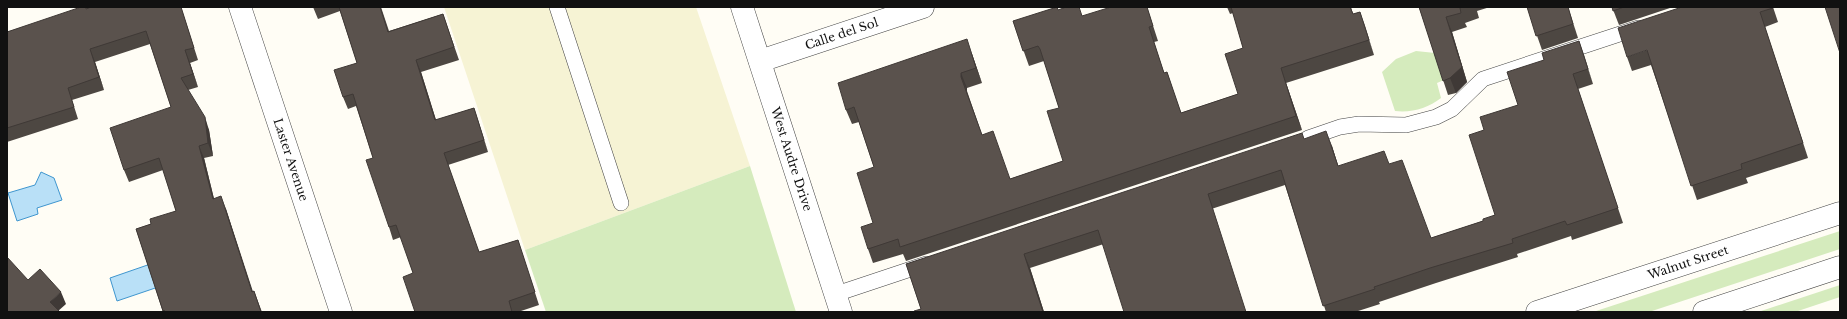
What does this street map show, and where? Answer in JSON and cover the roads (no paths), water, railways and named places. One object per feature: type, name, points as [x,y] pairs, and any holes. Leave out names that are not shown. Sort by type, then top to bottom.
[{"type":"street","name":"Laster Avenue","points":[[240,7],[342,312]]},
{"type":"street","name":"West Audre Drive","points":[[742,7],[839,303]]},
{"type":"street","name":"Calle del Sol","points":[[760,61],[923,7]]},
{"type":"street","name":"Walnut Street","points":[[1537,312],[1840,214]]},
{"type":"street","points":[[1704,312],[1840,267]]},
{"type":"lane","points":[[557,7],[621,203]]},
{"type":"lane","points":[[1295,142],[1340,127],[1374,123],[1406,125],[1436,117],[1452,109],[1483,79],[1649,24]]},
{"type":"lane","points":[[839,303],[943,259]]},
{"type":"water","points":[[41,172],[54,178],[62,200],[37,208],[38,214],[17,221],[8,193],[35,185]]},
{"type":"water","points":[[162,260],[170,283],[117,301],[110,278]]}]
